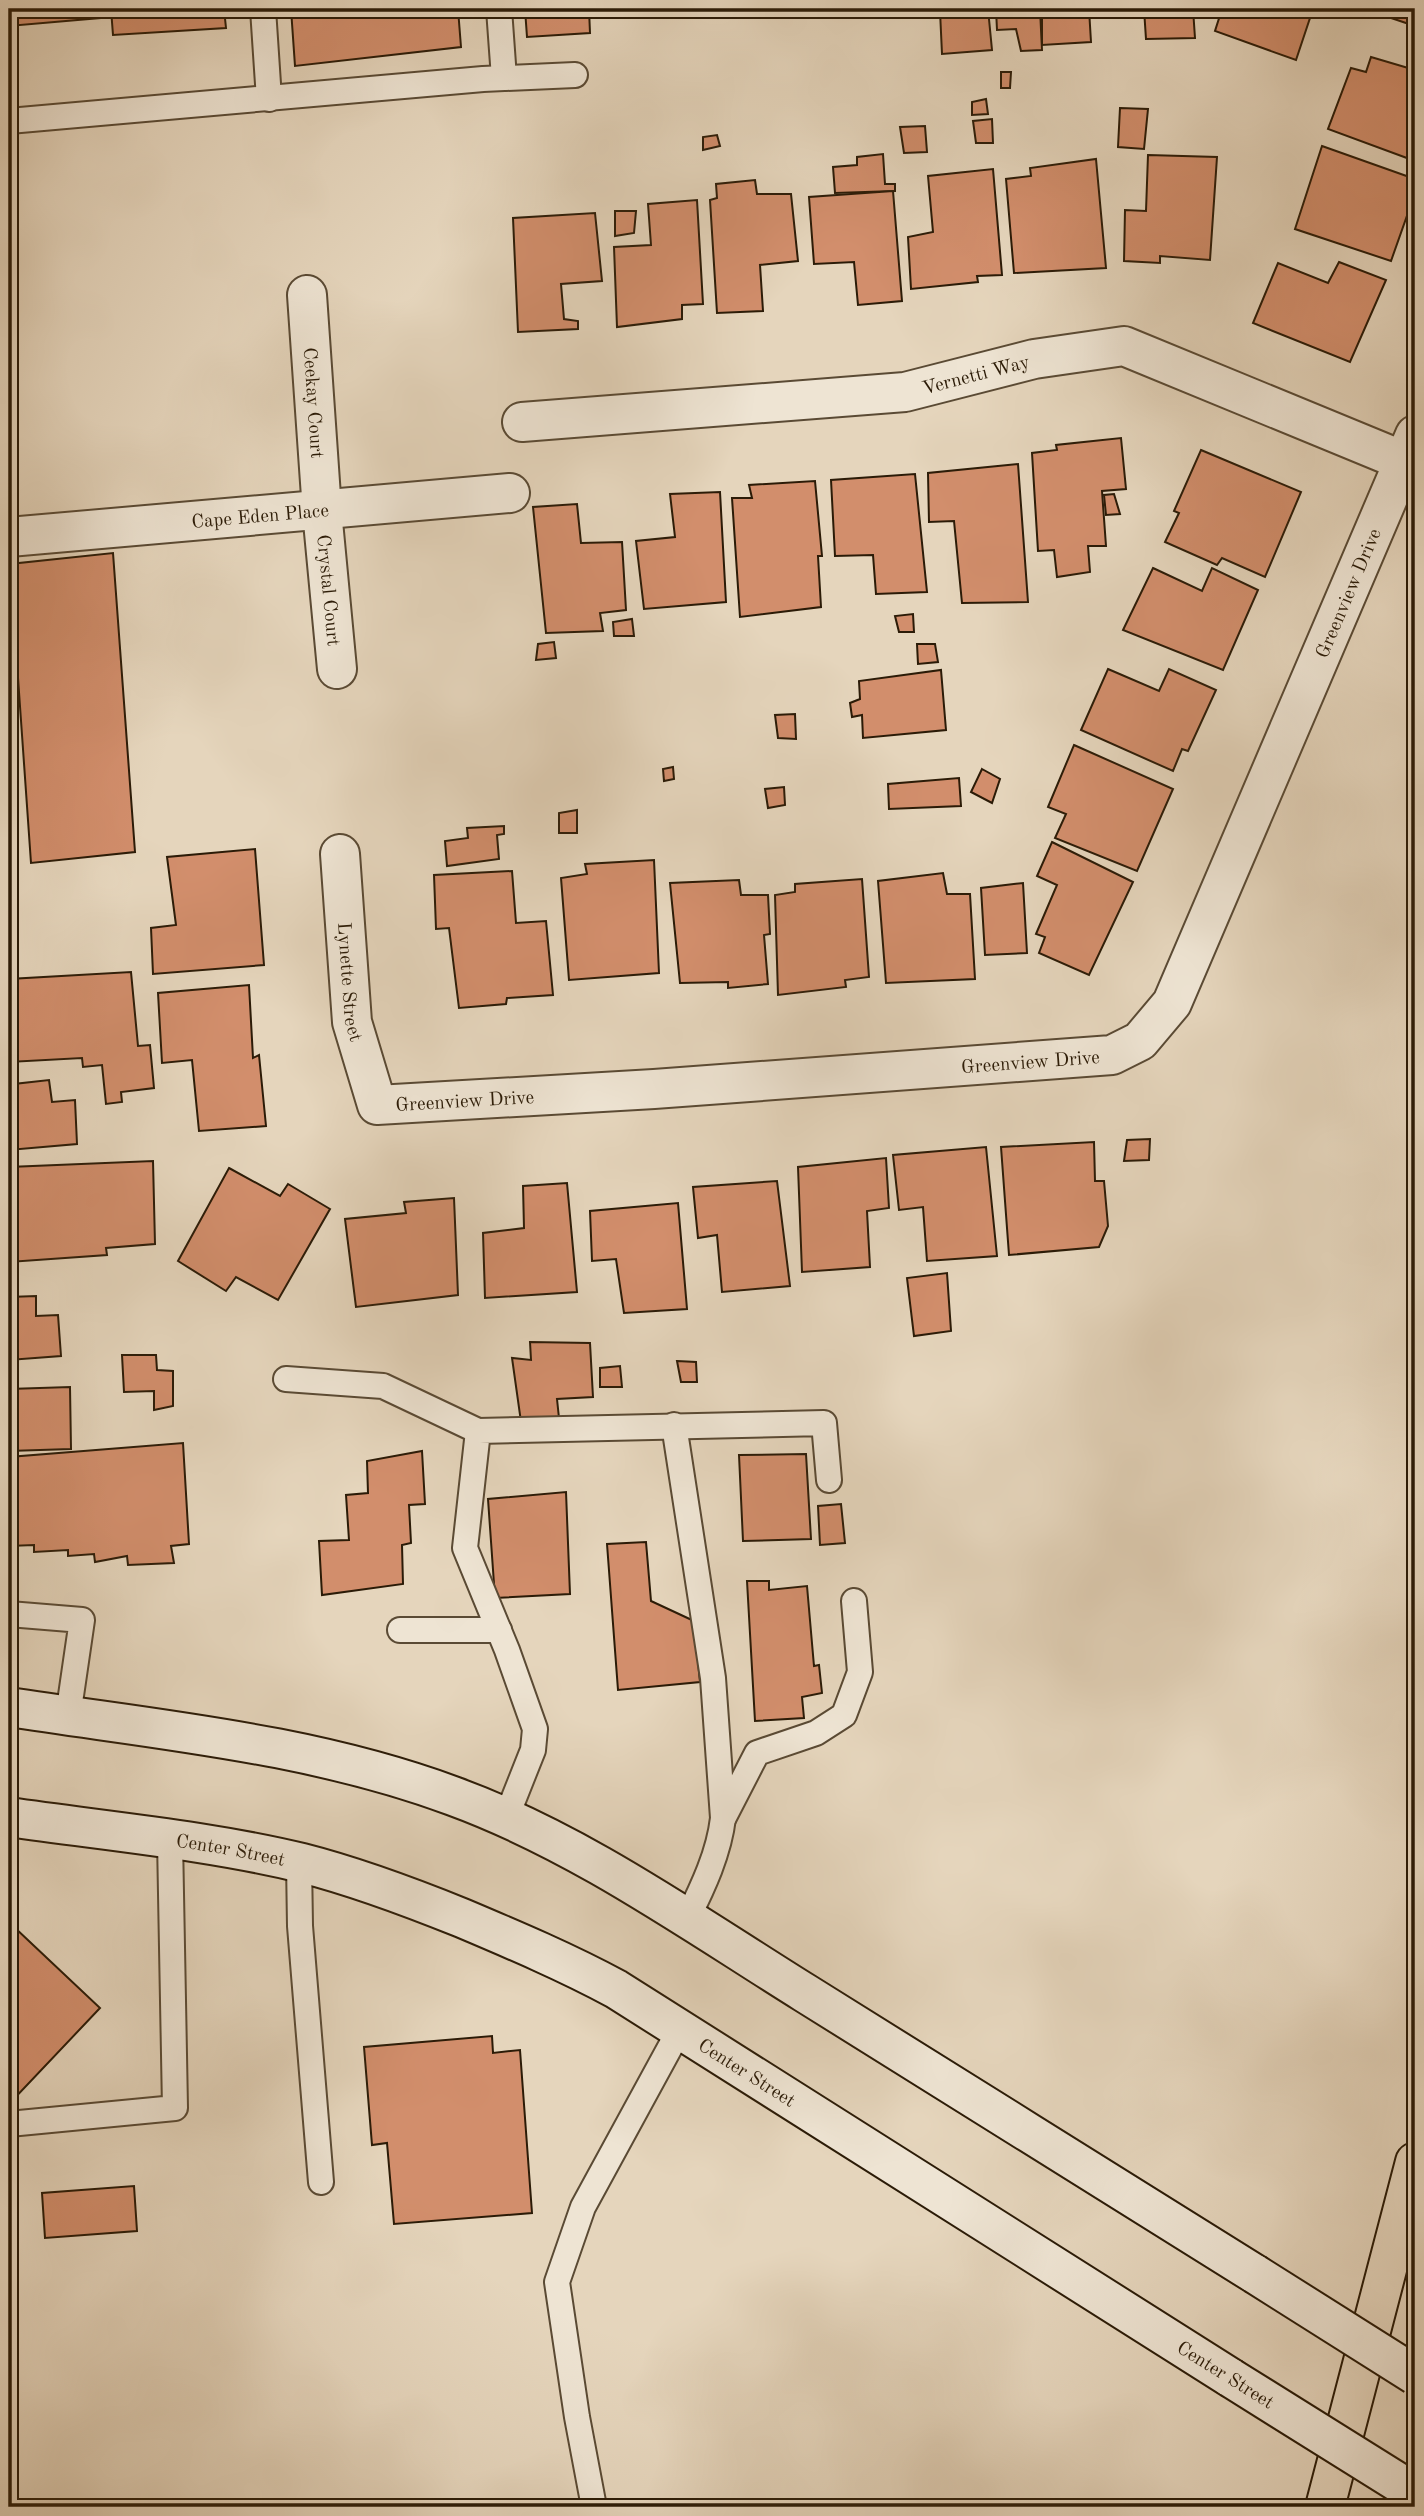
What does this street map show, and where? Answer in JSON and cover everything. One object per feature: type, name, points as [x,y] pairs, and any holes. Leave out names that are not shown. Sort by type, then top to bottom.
[{"type":"highway","points":[[1325,2507],[1415,2162]]},
{"type":"street","name":"Ceekay Court","points":[[307,295],[321,511]]},
{"type":"street","name":"Vernetti Way","points":[[522,422],[905,392],[1034,359],[1124,346],[1410,449]]},
{"type":"street","name":"Greenview Drive","points":[[377,1105],[654,1089],[1112,1055],[1140,1041],[1172,1003],[1410,449]]},
{"type":"street","name":"Cape Eden Place","points":[[9,537],[510,493]]},
{"type":"street","name":"Crystal Court","points":[[321,511],[337,669]]},
{"type":"street","name":"Lynette Street","points":[[340,853],[352,1022],[377,1105]]},
{"type":"street","points":[[9,1707],[268,1746],[317,1756],[408,1780],[506,1818],[582,1857],[688,1919],[1415,2375]]},
{"type":"street","name":"Center Street","points":[[9,1817],[299,1862],[405,1896],[536,1949],[604,1983],[680,2029],[1415,2493]]},
{"type":"street","points":[[9,1844],[128,1834]]},
{"type":"lane","points":[[263,9],[269,99]]},
{"type":"lane","points":[[499,9],[504,78]]},
{"type":"lane","points":[[9,121],[504,78],[575,75]]},
{"type":"lane","points":[[286,1379],[383,1386],[478,1432],[824,1423],[829,1479]]},
{"type":"lane","points":[[674,1425],[712,1678],[723,1818],[721,1833],[706,1879],[688,1919]]},
{"type":"lane","points":[[478,1432],[465,1548],[499,1630],[535,1729],[533,1749],[506,1818]]},
{"type":"lane","points":[[723,1818],[757,1754],[816,1733],[844,1715],[860,1672],[854,1601]]},
{"type":"lane","points":[[9,1614],[82,1620],[68,1716]]},
{"type":"lane","points":[[400,1630],[499,1630]]},
{"type":"lane","points":[[9,2124],[174,2108],[170,1840]]},
{"type":"lane","points":[[299,1862],[300,1926],[321,2182]]},
{"type":"lane","points":[[594,2507],[577,2417],[557,2282],[583,2207],[680,2029]]},
{"type":"building","points":[[9,9],[99,9],[100,18],[9,26]]},
{"type":"building","points":[[111,9],[224,9],[226,28],[113,35]]},
{"type":"building","points":[[291,9],[458,9],[461,47],[295,66]]},
{"type":"building","points":[[525,9],[589,9],[590,33],[527,37]]},
{"type":"building","points":[[900,9],[988,9],[992,50],[942,54],[940,11],[901,14]]},
{"type":"building","points":[[996,9],[1040,9],[1042,50],[1021,51],[1016,29],[997,30]]},
{"type":"building","points":[[1042,9],[1089,9],[1091,42],[1042,45]]},
{"type":"building","points":[[1144,9],[1193,9],[1195,38],[1146,39]]},
{"type":"building","points":[[1222,9],[1313,9],[1296,60],[1215,31]]},
{"type":"building","points":[[1415,9],[1415,26],[1370,11]]},
{"type":"building","points":[[1371,57],[1415,70],[1415,161],[1328,129],[1351,68],[1366,72]]},
{"type":"building","points":[[1001,72],[1011,72],[1010,88],[1001,88]]},
{"type":"building","points":[[986,99],[988,114],[972,115],[972,102]]},
{"type":"building","points":[[1120,108],[1148,109],[1144,149],[1118,147]]},
{"type":"building","points":[[992,119],[993,143],[976,143],[973,121]]},
{"type":"building","points":[[925,126],[927,152],[904,153],[900,127]]},
{"type":"building","points":[[717,135],[720,146],[703,150],[703,137]]},
{"type":"building","points":[[1322,146],[1415,179],[1415,193],[1391,261],[1295,229]]},
{"type":"building","points":[[883,154],[885,184],[895,184],[895,191],[835,193],[833,167],[857,165],[857,157]]},
{"type":"building","points":[[1148,155],[1217,157],[1210,260],[1160,256],[1160,263],[1124,261],[1125,210],[1146,211]]},
{"type":"building","points":[[1096,159],[1106,268],[1014,273],[1006,179],[1031,176],[1030,168]]},
{"type":"building","points":[[993,169],[1002,275],[977,276],[978,282],[911,289],[908,237],[933,232],[928,176]]},
{"type":"building","points":[[755,180],[757,194],[791,194],[798,261],[760,265],[763,311],[717,313],[710,200],[717,198],[716,184]]},
{"type":"building","points":[[893,191],[902,301],[858,305],[854,262],[814,264],[809,197]]},
{"type":"building","points":[[697,200],[703,304],[682,305],[682,319],[617,327],[614,247],[651,245],[648,204]]},
{"type":"building","points":[[615,211],[636,211],[634,233],[615,236]]},
{"type":"building","points":[[595,213],[602,281],[561,284],[564,319],[578,321],[578,329],[518,332],[513,218]]},
{"type":"building","points":[[1339,262],[1386,280],[1350,362],[1253,323],[1278,263],[1328,283]]},
{"type":"building","points":[[1121,438],[1126,489],[1102,491],[1106,546],[1088,546],[1090,572],[1057,577],[1054,550],[1038,551],[1032,453],[1057,450],[1056,445]]},
{"type":"building","points":[[1201,450],[1301,492],[1265,577],[1222,558],[1217,565],[1165,542],[1179,513],[1174,511]]},
{"type":"building","points":[[1018,464],[1028,602],[962,603],[954,521],[929,522],[928,473]]},
{"type":"building","points":[[915,474],[927,592],[876,594],[873,555],[835,556],[831,480]]},
{"type":"building","points":[[815,481],[822,556],[818,556],[821,607],[740,617],[732,498],[752,498],[749,485]]},
{"type":"building","points":[[720,492],[726,602],[644,609],[636,541],[675,537],[670,494]]},
{"type":"building","points":[[1114,494],[1120,514],[1106,515],[1104,495]]},
{"type":"building","points":[[577,504],[581,543],[622,542],[626,610],[600,613],[603,631],[546,633],[533,507]]},
{"type":"building","points":[[113,553],[135,852],[31,863],[10,564]]},
{"type":"building","points":[[1153,568],[1202,591],[1212,568],[1258,590],[1223,670],[1123,630]]},
{"type":"building","points":[[913,614],[914,632],[899,632],[895,616]]},
{"type":"building","points":[[632,619],[634,636],[614,636],[613,622]]},
{"type":"building","points":[[554,642],[556,658],[536,660],[538,644]]},
{"type":"building","points":[[917,644],[935,644],[938,662],[918,664]]},
{"type":"building","points":[[1108,669],[1159,691],[1169,669],[1216,690],[1188,751],[1182,749],[1173,771],[1081,730]]},
{"type":"building","points":[[941,670],[946,730],[863,738],[862,715],[852,717],[850,703],[860,699],[859,681]]},
{"type":"building","points":[[795,714],[796,739],[778,738],[775,715]]},
{"type":"building","points":[[1074,745],[1173,789],[1137,871],[1055,838],[1066,814],[1048,807]]},
{"type":"building","points":[[673,767],[674,779],[664,781],[663,769]]},
{"type":"building","points":[[982,769],[1000,779],[992,803],[971,792]]},
{"type":"building","points":[[959,778],[961,806],[889,809],[888,784]]},
{"type":"building","points":[[784,787],[785,805],[768,808],[765,789]]},
{"type":"building","points":[[577,810],[577,833],[559,833],[559,813]]},
{"type":"building","points":[[504,826],[504,834],[497,835],[499,859],[447,866],[445,841],[468,838],[467,828]]},
{"type":"building","points":[[1052,842],[1133,882],[1089,975],[1039,953],[1045,937],[1036,934],[1057,885],[1037,876]]},
{"type":"building","points":[[255,849],[264,965],[153,974],[151,928],[176,925],[167,857]]},
{"type":"building","points":[[654,860],[659,973],[569,980],[561,878],[587,874],[585,864]]},
{"type":"building","points":[[512,871],[516,923],[546,921],[553,995],[507,998],[506,1004],[459,1008],[449,928],[436,929],[434,875]]},
{"type":"building","points":[[943,873],[947,894],[970,894],[975,979],[886,983],[878,881]]},
{"type":"building","points":[[862,879],[869,977],[845,980],[846,987],[778,995],[775,895],[795,892],[795,884]]},
{"type":"building","points":[[739,880],[741,895],[768,895],[770,934],[764,935],[768,984],[728,988],[728,982],[680,983],[670,883]]},
{"type":"building","points":[[1023,883],[1027,953],[985,955],[981,888]]},
{"type":"building","points":[[131,972],[138,1046],[150,1045],[154,1088],[121,1092],[122,1102],[106,1104],[102,1065],[83,1067],[82,1058],[9,1062],[9,979]]},
{"type":"building","points":[[249,985],[253,1058],[259,1055],[266,1126],[199,1131],[192,1060],[162,1063],[158,993]]},
{"type":"building","points":[[49,1080],[52,1102],[75,1100],[77,1144],[9,1150],[9,1106],[16,1105],[14,1084]]},
{"type":"building","points":[[1150,1139],[1149,1160],[1124,1161],[1127,1140]]},
{"type":"building","points":[[1094,1142],[1095,1181],[1104,1181],[1108,1226],[1099,1247],[1009,1255],[1001,1147]]},
{"type":"building","points":[[986,1147],[997,1256],[927,1261],[923,1207],[899,1210],[893,1155]]},
{"type":"building","points":[[886,1158],[889,1208],[867,1211],[870,1267],[802,1272],[798,1167]]},
{"type":"building","points":[[153,1161],[155,1244],[106,1248],[107,1255],[9,1262],[9,1167]]},
{"type":"building","points":[[229,1168],[280,1196],[288,1184],[330,1209],[278,1300],[236,1277],[226,1291],[178,1261]]},
{"type":"building","points":[[777,1181],[790,1286],[722,1292],[717,1235],[698,1238],[693,1187]]},
{"type":"building","points":[[567,1183],[577,1292],[485,1298],[483,1233],[524,1228],[523,1186]]},
{"type":"building","points":[[454,1198],[458,1295],[356,1307],[345,1219],[406,1213],[404,1202]]},
{"type":"building","points":[[678,1203],[687,1309],[624,1313],[616,1259],[592,1261],[590,1211]]},
{"type":"building","points":[[947,1273],[951,1331],[914,1336],[907,1278]]},
{"type":"building","points":[[36,1296],[36,1316],[58,1315],[61,1356],[9,1360],[9,1297]]},
{"type":"building","points":[[530,1342],[590,1343],[593,1397],[557,1399],[559,1418],[521,1422],[512,1358],[531,1360]]},
{"type":"building","points":[[122,1355],[156,1355],[157,1370],[173,1371],[173,1406],[154,1410],[154,1391],[124,1392]]},
{"type":"building","points":[[677,1361],[696,1362],[697,1382],[681,1382]]},
{"type":"building","points":[[620,1366],[622,1387],[600,1387],[600,1368]]},
{"type":"building","points":[[70,1387],[71,1449],[9,1451],[9,1389]]},
{"type":"building","points":[[183,1443],[189,1544],[171,1546],[174,1563],[128,1565],[127,1556],[95,1562],[94,1554],[68,1556],[68,1550],[34,1552],[34,1545],[9,1546],[9,1457]]},
{"type":"building","points":[[422,1451],[425,1504],[409,1505],[411,1543],[402,1545],[403,1584],[322,1595],[319,1541],[349,1540],[346,1495],[368,1493],[367,1461]]},
{"type":"building","points":[[806,1454],[811,1539],[743,1541],[739,1455]]},
{"type":"building","points":[[566,1492],[570,1594],[495,1598],[488,1499]]},
{"type":"building","points":[[841,1504],[845,1543],[820,1545],[818,1506]]},
{"type":"building","points":[[646,1542],[651,1601],[694,1621],[700,1682],[618,1690],[607,1544]]},
{"type":"building","points":[[747,1581],[769,1581],[769,1590],[807,1586],[814,1666],[819,1665],[822,1693],[802,1697],[804,1718],[755,1721]]},
{"type":"building","points":[[13,1926],[100,2008],[10,2103],[9,1931]]},
{"type":"building","points":[[492,2036],[493,2053],[520,2050],[532,2213],[394,2224],[387,2143],[372,2145],[364,2047]]},
{"type":"building","points":[[134,2186],[137,2231],[45,2238],[42,2193]]}]
